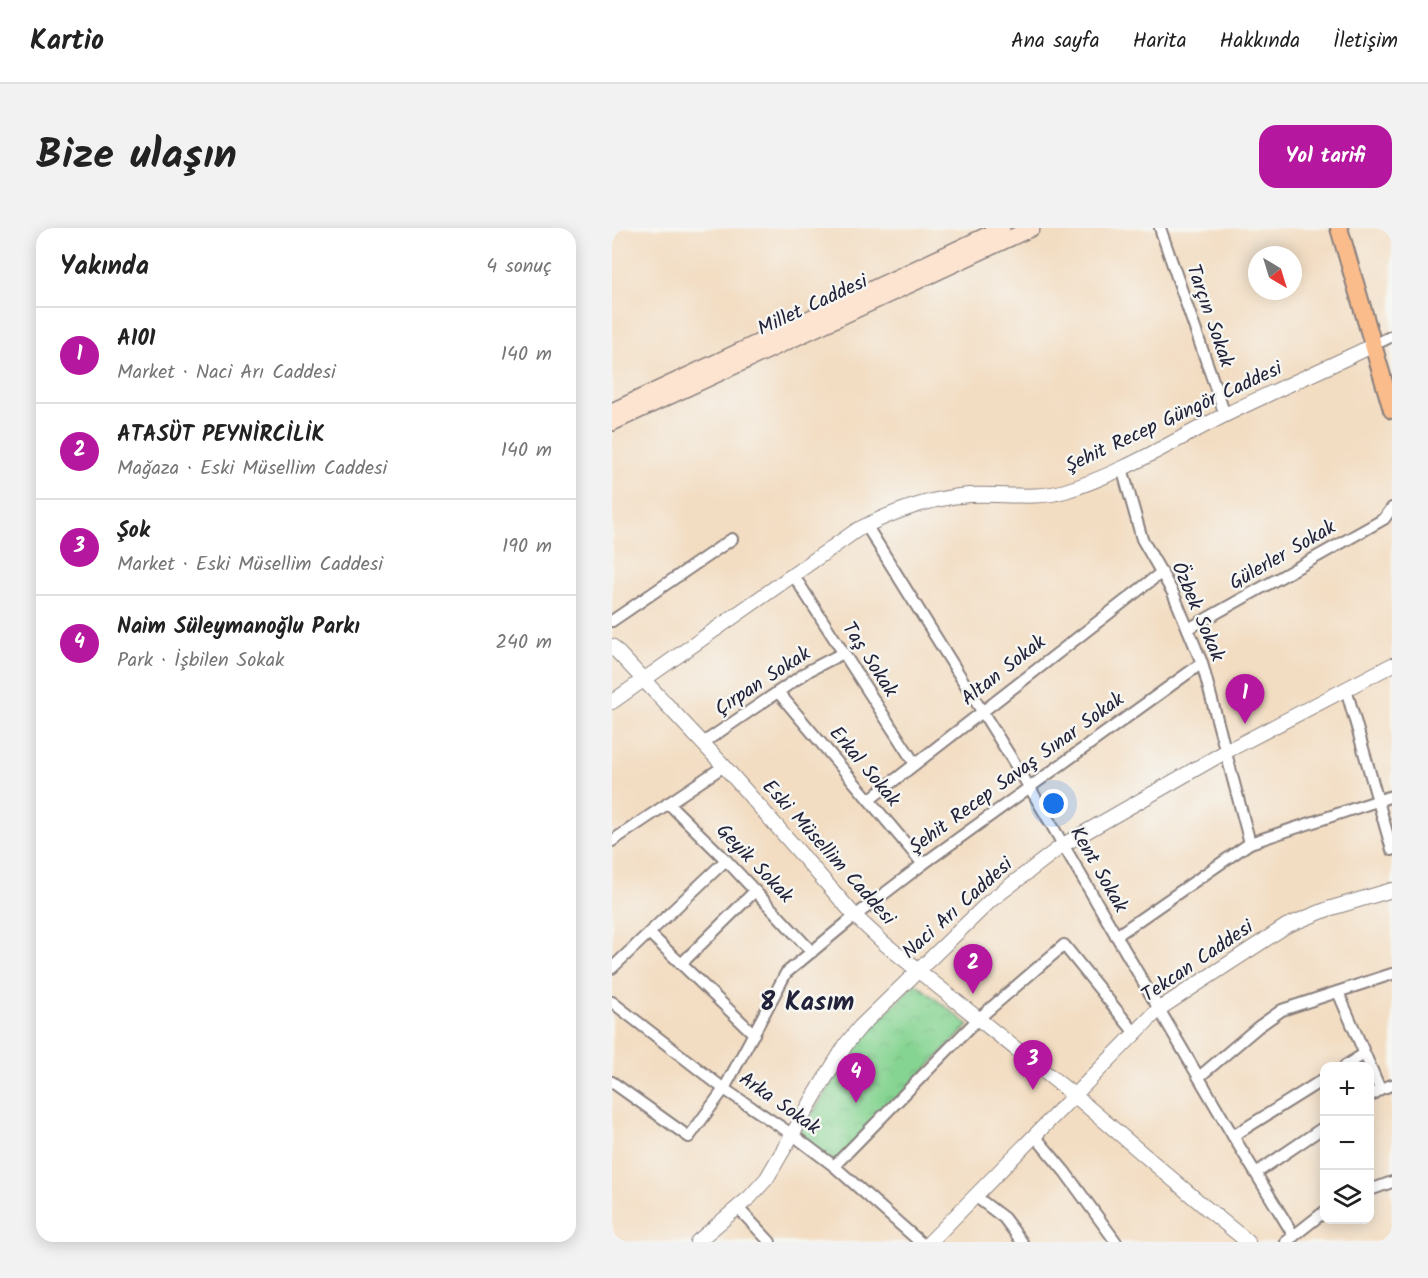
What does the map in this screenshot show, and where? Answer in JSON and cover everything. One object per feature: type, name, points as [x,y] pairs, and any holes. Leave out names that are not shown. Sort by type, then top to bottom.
[{"type":"main road","name":"Millet Caddesi","points":[[612,423],[992,234],[1032,228]]},
{"type":"main road","points":[[1339,228],[1383,341],[1392,410]]},
{"type":"main road","points":[[1350,228],[1392,375]]},
{"type":"main road","name":"Millet Caddesi","points":[[612,411],[783,337]]},
{"type":"street","name":"Tarçın Sokak","points":[[1160,228],[1225,415]]},
{"type":"street","name":"Şehit Recep Güngör Caddesi","points":[[612,702],[866,525],[938,499],[971,495],[1016,496],[1062,492],[1105,477],[1225,415],[1383,341]]},
{"type":"street","name":"Özbek Sokak","points":[[1122,468],[1143,539],[1162,572],[1202,663],[1250,843]]},
{"type":"street","name":"Gülerler Sokak","points":[[1188,629],[1384,519],[1392,508]]},
{"type":"street","name":"Kent Sokak","points":[[866,525],[1064,845],[1256,1173],[1290,1239]]},
{"type":"street","points":[[612,621],[732,539]]},
{"type":"street","name":"Altan Sokak","points":[[869,800],[1162,572]]},
{"type":"street","name":"Taş Sokak","points":[[794,576],[915,764]]},
{"type":"street","name":"Eski Müsellim Caddesi","points":[[612,646],[724,766],[855,916],[885,944],[1074,1096],[1248,1242]]},
{"type":"street","name":"Çırpan Sokak","points":[[703,743],[810,670],[843,653]]},
{"type":"street","name":"Şehit Recep Savaş Sınar Sokak","points":[[612,1082],[689,1137],[724,1089],[786,973],[923,864],[1202,663]]},
{"type":"street","name":"Naci Arı Caddesi","points":[[697,1242],[738,1208],[767,1178],[820,1085],[847,1043],[875,1011],[990,901],[1064,845],[1225,752],[1392,665]]},
{"type":"street","points":[[1346,689],[1392,850]]},
{"type":"street","name":"Erkal Sokak","points":[[778,692],[923,864]]},
{"type":"street","points":[[612,841],[724,766]]},
{"type":"street","points":[[1116,936],[1250,843],[1392,796]]},
{"type":"street","name":"Geyik Sokak","points":[[668,803],[726,860],[812,952]]},
{"type":"street","points":[[612,968],[726,860]]},
{"type":"street","name":"Tekcan Caddesi","points":[[930,1242],[1159,1009],[1286,926],[1328,909],[1392,890]]},
{"type":"street","points":[[681,963],[755,891]]},
{"type":"street","points":[[649,933],[754,1034]]},
{"type":"street","points":[[834,1166],[978,1019],[1064,945],[1136,1033]]},
{"type":"street","points":[[1199,1077],[1282,1010],[1392,974]]},
{"type":"street","points":[[1338,992],[1380,1089]]},
{"type":"street","name":"Arka Sokak","points":[[612,1002],[724,1089],[793,1135],[834,1166],[920,1242]]},
{"type":"street","points":[[1351,1062],[1364,1054]]},
{"type":"street","points":[[1233,1136],[1320,1082]]},
{"type":"street","points":[[1374,1093],[1392,1085]]},
{"type":"street","points":[[1256,1173],[1320,1130]]},
{"type":"street","points":[[1035,1135],[1116,1242]]},
{"type":"street","points":[[1374,1189],[1392,1182]]},
{"type":"street","points":[[975,1196],[1004,1218],[1022,1242]]},
{"type":"street","points":[[738,1208],[770,1242]]},
{"type":"street","points":[[1290,1239],[1320,1215]]},
{"type":"green space","points":[[915,983],[969,1025],[835,1162],[798,1135],[862,1038]]},
{"type":"place","name":"A101","points":[[1245,724]]},
{"type":"place","name":"ATASÜT PEYNİRCİLİK","points":[[973,994]]},
{"type":"place","name":"Şok","points":[[1033,1090]]},
{"type":"place","name":"Naim Süleymanoğlu Parkı","points":[[856,1103]]},
{"type":"district","name":"8 Kasım","points":[[807,1003]]}]
